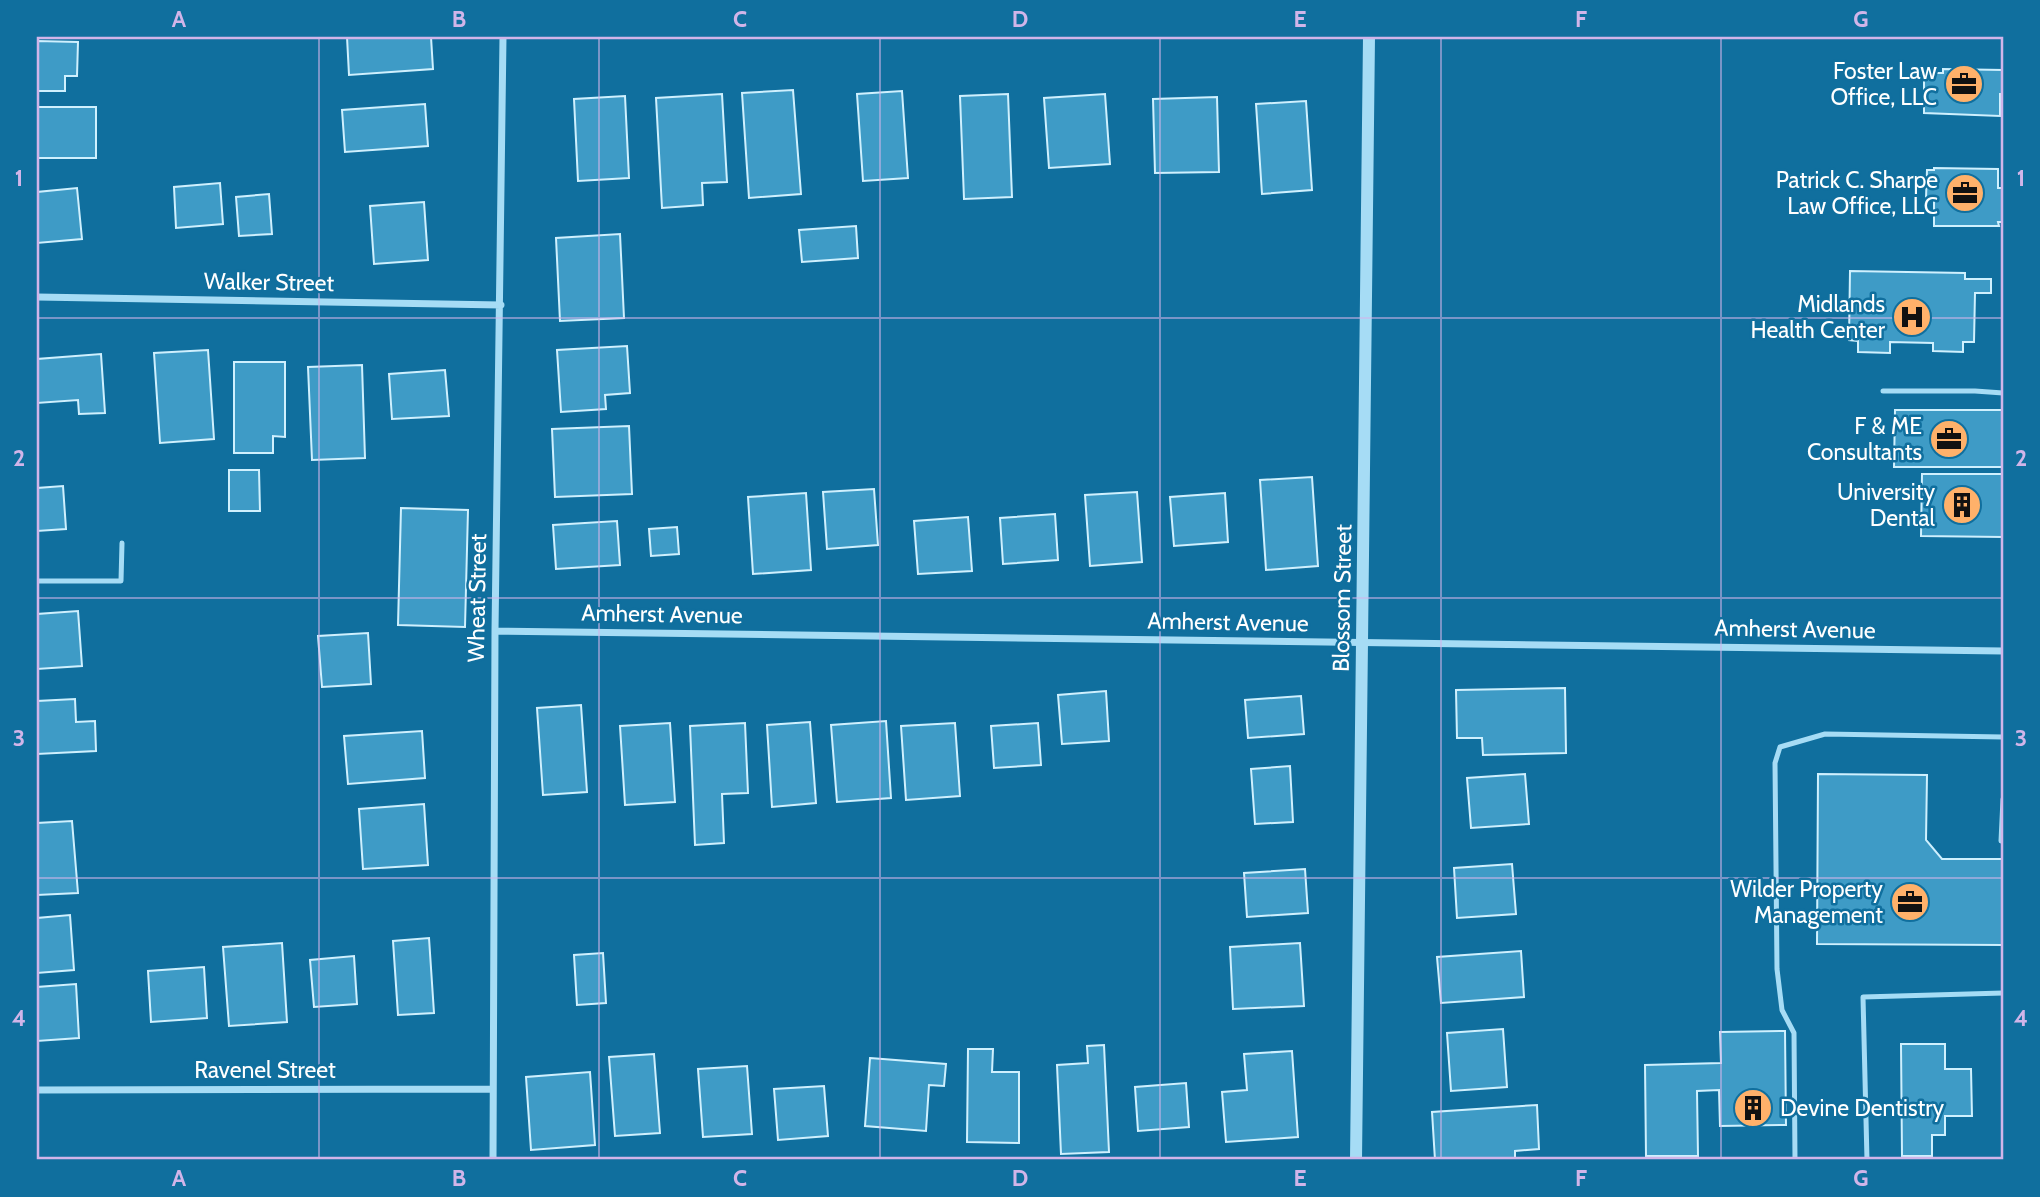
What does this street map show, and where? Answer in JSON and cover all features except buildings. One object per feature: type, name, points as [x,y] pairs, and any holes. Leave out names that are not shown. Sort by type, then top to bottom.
[{"type":"street","name":"Wheat Street","points":[[493,1160],[495,631],[503,37]]},
{"type":"street","name":"Blossom Street","points":[[1356,1160],[1369,37]]},
{"type":"street","name":"Walker Street","points":[[37,297],[501,305]]},
{"type":"street","name":"Amherst Avenue","points":[[495,631],[2003,652]]},
{"type":"street","name":"Ravenel Street","points":[[37,1090],[493,1089]]},
{"type":"lane","points":[[1883,391],[2003,393]]},
{"type":"lane","points":[[37,581],[121,580],[122,543]]},
{"type":"lane","points":[[1795,1160],[1794,1033],[1782,1010],[1777,969],[1776,763],[1780,747],[1825,734],[2003,737]]},
{"type":"lane","points":[[2003,799],[2003,841]]},
{"type":"lane","points":[[1867,1160],[1863,996],[2003,993]]},
{"type":"place","name":"Foster Law Office, LLC","points":[[1964,84]]},
{"type":"place","name":"Patrick C. Sharpe Law Office, LLC","points":[[1965,193]]},
{"type":"place","name":"Midlands Health Center","points":[[1912,317]]},
{"type":"place","name":"F & ME Consultants","points":[[1949,439]]},
{"type":"place","name":"University Dental","points":[[1962,505]]},
{"type":"place","name":"Wilder Property Management","points":[[1910,902]]},
{"type":"place","name":"Devine Dentistry","points":[[1753,1108]]}]
